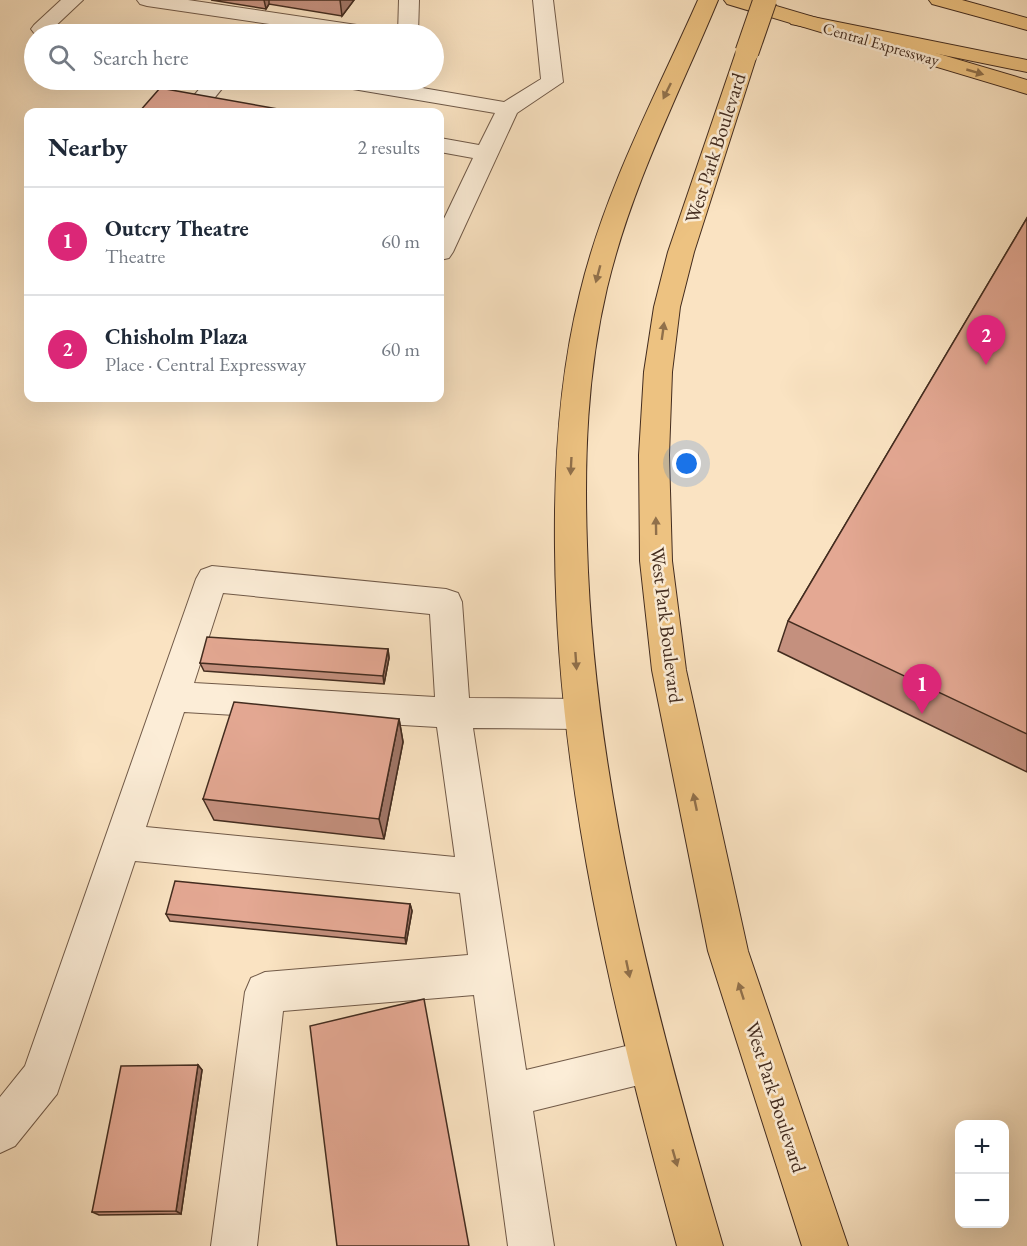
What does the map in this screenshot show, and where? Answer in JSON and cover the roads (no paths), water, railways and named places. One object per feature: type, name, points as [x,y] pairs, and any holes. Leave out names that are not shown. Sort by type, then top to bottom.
[{"type":"main road","points":[[700,1246],[647,1062],[593,798],[580,714],[569,569],[570,468],[576,388],[587,314],[609,234],[646,134],[692,39],[708,0]]},
{"type":"main road","name":"Central Expressway","points":[[735,0],[1027,87]]},
{"type":"main road","name":"West Park Boulevard","points":[[765,0],[681,252],[667,307],[658,372],[654,455],[656,561],[669,670],[728,951],[825,1246]]},
{"type":"main road","points":[[939,0],[1027,24]]},
{"type":"main road","points":[[798,20],[1027,66]]},
{"type":"lane","points":[[47,24],[73,0]]},
{"type":"lane","points":[[147,0],[310,24]]},
{"type":"lane","points":[[408,24],[409,0]]},
{"type":"lane","points":[[444,243],[508,109],[552,82],[543,0]]},
{"type":"lane","points":[[264,24],[269,18]]},
{"type":"lane","points":[[203,107],[212,90]]},
{"type":"lane","points":[[420,90],[508,109]]},
{"type":"lane","points":[[444,146],[486,153]]},
{"type":"lane","points":[[0,1131],[42,1079],[212,579],[446,602],[453,713],[531,1246]]},
{"type":"lane","points":[[172,696],[453,713],[580,714]]},
{"type":"lane","points":[[122,842],[477,877]]},
{"type":"lane","points":[[234,1246],[265,992],[491,973]]},
{"type":"lane","points":[[509,1096],[647,1062]]},
{"type":"place","name":"Chisholm Plaza","points":[[986,365]]},
{"type":"place","name":"Outcry Theatre","points":[[922,714]]}]
